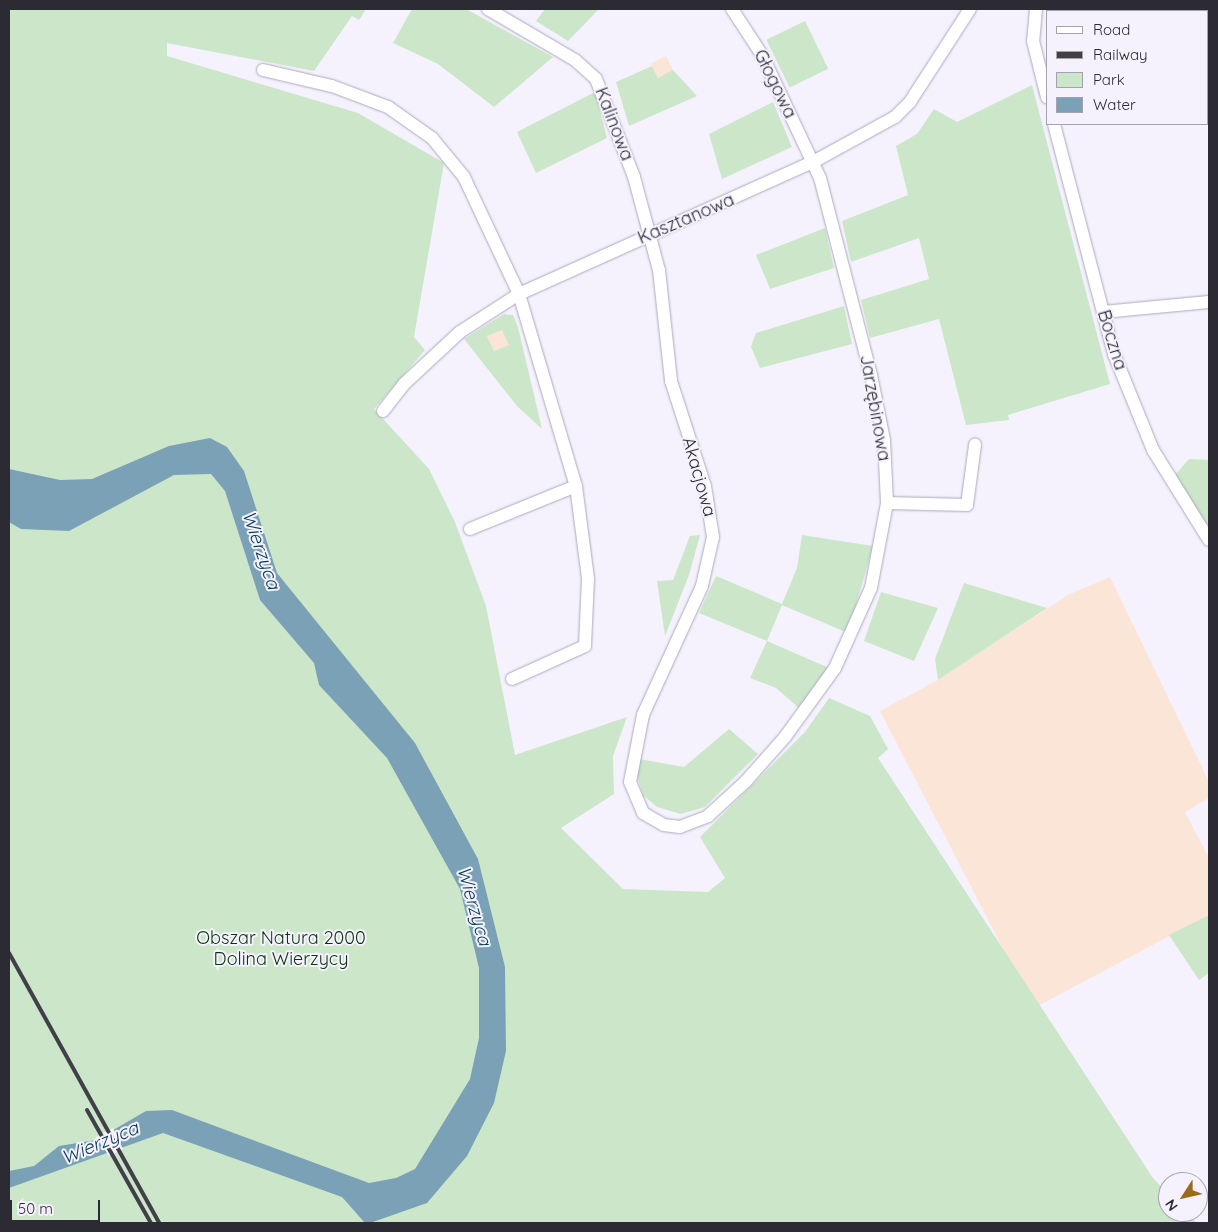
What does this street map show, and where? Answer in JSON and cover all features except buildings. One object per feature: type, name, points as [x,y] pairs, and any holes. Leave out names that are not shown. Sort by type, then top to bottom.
[{"type":"street","name":"Kalinowa","points":[[488,9],[575,60],[596,79],[634,177],[649,236]]},
{"type":"street","name":"Głogowa","points":[[732,9],[753,38],[813,162]]},
{"type":"street","name":"Kasztanowa","points":[[383,412],[404,384],[460,332],[519,294],[813,162],[895,117],[910,102],[970,9]]},
{"type":"street","points":[[1036,9],[1033,41],[1046,92]]},
{"type":"street","points":[[263,70],[332,86],[388,107],[432,138],[464,176],[519,294],[576,486],[586,544],[585,646],[512,679]]},
{"type":"street","name":"Boczna","points":[[1054,125],[1103,312],[1145,434],[1185,508],[1209,540]]},
{"type":"street","name":"Jarzębinowa","points":[[653,820],[680,827],[708,816],[746,781],[807,710],[842,656],[861,616],[878,559],[887,503],[884,440],[841,248],[813,162]]},
{"type":"street","name":"Akacjowa","points":[[649,236],[665,295],[671,381],[713,524],[702,586],[650,695],[633,751],[632,793],[653,820]]},
{"type":"street","points":[[1103,312],[1209,302]]},
{"type":"street","points":[[887,503],[967,505],[975,445]]},
{"type":"street","points":[[470,529],[576,486]]},
{"type":"shaded area","points":[[666,56],[673,70],[658,78],[651,64]]},
{"type":"shaded area","points":[[502,330],[510,345],[494,351],[487,336]]},
{"type":"shaded area","points":[[1110,577],[1209,782],[1209,798],[1185,812],[1209,858],[1209,915],[1034,1008],[880,711],[938,680],[1068,595]]},
{"type":"green space","name":"Obszar Natura 2000 Dolina Wierzycy","points":[[9,9],[366,9],[359,20],[352,16],[314,71],[167,43],[167,56],[358,113],[444,163],[414,337],[425,350],[374,409],[429,469],[455,522],[486,606],[515,755],[627,717],[613,756],[614,794],[561,828],[623,889],[708,892],[725,878],[700,837],[805,732],[829,698],[870,716],[888,749],[878,758],[1158,1183],[1158,1222],[1197,1223],[9,1223]]},
{"type":"green space","points":[[412,9],[466,9],[553,57],[494,107],[438,64],[393,43]]},
{"type":"green space","points":[[545,9],[599,9],[568,41],[536,21]]},
{"type":"green space","points":[[805,21],[828,69],[790,87],[766,40]]},
{"type":"green space","points":[[652,66],[658,78],[673,70],[697,96],[629,126],[616,82]]},
{"type":"green space","points":[[1032,85],[1110,384],[1008,415],[1009,420],[966,425],[939,319],[870,338],[861,300],[929,279],[919,238],[851,262],[842,221],[908,195],[896,146],[917,134],[934,109],[957,122]]},
{"type":"green space","points":[[595,92],[607,138],[536,173],[517,132]]},
{"type":"green space","points":[[773,102],[792,147],[722,179],[709,134]]},
{"type":"green space","points":[[825,228],[834,268],[770,289],[756,255]]},
{"type":"green space","points":[[844,306],[852,344],[760,368],[751,347],[756,333]]},
{"type":"green space","points":[[504,314],[513,315],[518,327],[542,429],[517,406],[464,339]],"holes":[[[502,330],[509,345],[494,351],[487,336]]]},
{"type":"green space","points":[[1189,459],[1209,460],[1208,524],[1200,526],[1175,475]]},
{"type":"green space","points":[[700,535],[689,575],[665,636],[657,581],[673,580],[690,536]]},
{"type":"green space","points":[[802,535],[873,546],[848,633],[782,605],[767,641],[699,613],[716,576],[782,604],[797,568]]},
{"type":"green space","points":[[964,583],[1047,608],[938,680],[935,659]]},
{"type":"green space","points":[[881,592],[938,608],[914,661],[864,641]]},
{"type":"green space","points":[[767,641],[829,668],[800,709],[776,688],[750,678]]},
{"type":"green space","points":[[729,729],[758,754],[705,807],[681,814],[657,807],[643,795],[637,776],[639,759],[684,767]]},
{"type":"green space","points":[[1209,915],[1209,973],[1199,980],[1169,935]]},
{"type":"water","name":"Wierzyca","points":[[210,438],[227,447],[244,471],[277,573],[415,743],[478,859],[505,967],[506,1051],[494,1103],[467,1156],[427,1203],[370,1223],[365,1223],[342,1197],[163,1133],[9,1188],[9,1171],[34,1166],[59,1146],[96,1140],[146,1111],[172,1110],[369,1183],[396,1178],[415,1169],[470,1079],[479,1038],[479,968],[460,889],[387,758],[319,685],[314,663],[260,600],[225,491],[211,474],[174,475],[69,531],[21,529],[9,522],[9,469],[60,480],[92,479],[169,446]]},
{"type":"pier","points":[[113,1128],[123,1149],[109,1156],[96,1137]]},
{"type":"railway","points":[[9,953],[159,1223]]},
{"type":"railway","points":[[87,1110],[151,1223]]}]
